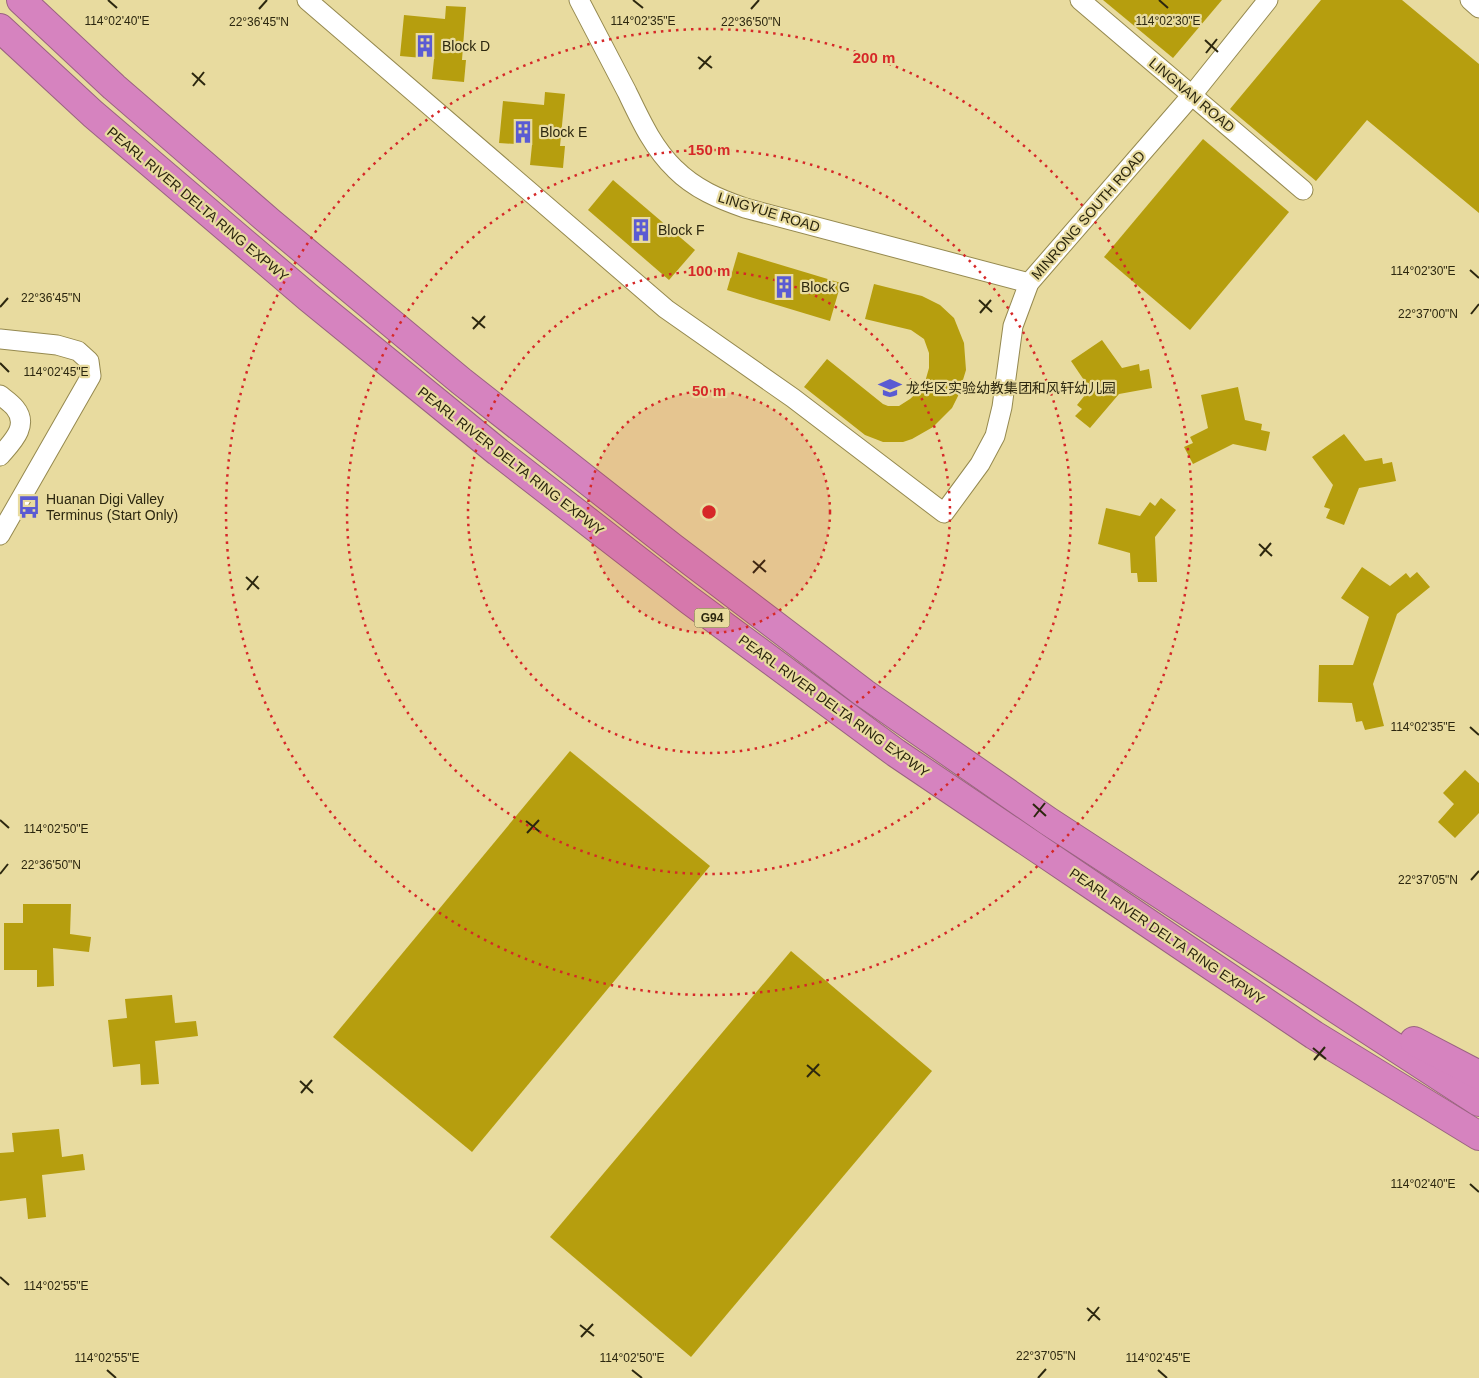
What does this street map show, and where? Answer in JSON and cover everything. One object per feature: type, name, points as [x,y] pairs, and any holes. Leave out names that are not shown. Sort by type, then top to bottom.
[{"type":"highway","name":"PEARL RIVER DELTA RING EXPWY","points":[[20,0],[114,87],[270,222],[461,382],[672,547],[872,698],[1048,821],[1479,1102]]},
{"type":"highway","name":"PEARL RIVER DELTA RING EXPWY","points":[[0,28],[93,114],[309,298],[498,452],[689,600],[896,753],[1314,1035],[1479,1136]]},
{"type":"highway","points":[[1260,960],[1479,1075]]},
{"type":"highway","points":[[1314,1035],[1479,1145]]},
{"type":"street","name":"MINRONG SOUTH ROAD","points":[[307,0],[666,309],[793,398],[944,513],[980,464],[995,436],[1002,407],[1012,326],[1030,283],[1192,94],[1268,0]]},
{"type":"street","name":"LINGNAN ROAD","points":[[1080,0],[1304,190]]},
{"type":"street","points":[[1470,0],[1479,8]]},
{"type":"street","name":"LINGYUE ROAD","points":[[582,1],[645,128],[658,149],[675,169],[697,187],[719,199],[745,208],[1030,283]]},
{"type":"street","points":[[0,338],[57,345],[78,351],[89,361],[91,376],[0,535]]},
{"type":"street","points":[[0,395],[16,409],[21,422],[18,434],[0,456]]},
{"type":"building","points":[[1103,0],[1222,0],[1173,58]]},
{"type":"building","points":[[1321,0],[1402,0],[1479,64],[1479,213],[1367,120],[1316,181],[1230,109]]},
{"type":"building","name":"Block D","points":[[446,6],[466,7],[462,60],[466,60],[464,82],[432,79],[434,59],[400,56],[404,15],[445,19]]},
{"type":"building","name":"Block E","points":[[545,92],[565,94],[560,146],[565,146],[563,168],[530,165],[532,145],[499,143],[503,101],[544,105]]},
{"type":"building","points":[[1203,139],[1289,212],[1190,330],[1104,257]]},
{"type":"building","name":"Block F","points":[[613,180],[695,250],[669,280],[588,210]]},
{"type":"building","name":"Block G","points":[[738,252],[841,283],[830,321],[727,290]]},
{"type":"building","points":[[874,284],[922,296],[940,305],[954,318],[964,343],[966,370],[952,408],[933,427],[903,442],[883,442],[865,435],[804,387],[827,359],[888,406],[899,406],[921,389],[929,368],[929,353],[924,339],[911,330],[865,319]]},
{"type":"building","points":[[1102,340],[1122,368],[1139,364],[1140,371],[1149,369],[1152,388],[1119,394],[1090,428],[1075,416],[1082,409],[1077,405],[1090,389],[1071,361]]},
{"type":"building","points":[[1238,387],[1245,420],[1262,424],[1261,430],[1270,432],[1266,451],[1233,444],[1193,464],[1184,447],[1193,443],[1190,437],[1208,428],[1201,395]]},
{"type":"building","points":[[1344,434],[1365,461],[1382,458],[1383,464],[1392,462],[1396,481],[1359,488],[1344,525],[1326,518],[1330,509],[1324,507],[1333,485],[1312,457]]},
{"type":"building","points":[[1161,498],[1176,510],[1155,537],[1157,582],[1138,582],[1137,573],[1131,573],[1130,553],[1098,544],[1106,508],[1140,516],[1150,502],[1155,506]]},
{"type":"building","points":[[1362,567],[1390,586],[1406,573],[1410,578],[1417,572],[1430,587],[1397,614],[1373,684],[1384,726],[1365,730],[1362,721],[1356,722],[1352,703],[1318,702],[1319,665],[1353,665],[1369,617],[1341,598]]},
{"type":"building","points":[[570,751],[710,866],[472,1152],[333,1037]]},
{"type":"building","points":[[1465,770],[1479,783],[1479,813],[1455,838],[1438,822],[1454,804],[1443,793]]},
{"type":"building","points":[[23,904],[71,904],[70,934],[91,937],[89,952],[53,948],[54,986],[37,987],[37,970],[4,970],[4,923],[23,923]]},
{"type":"building","points":[[791,951],[932,1071],[691,1357],[550,1237]]},
{"type":"building","points":[[172,995],[175,1023],[196,1021],[198,1036],[155,1041],[159,1084],[141,1085],[140,1064],[113,1067],[108,1020],[127,1018],[125,999]]},
{"type":"building","points":[[59,1129],[62,1157],[83,1154],[85,1170],[42,1175],[46,1217],[28,1219],[26,1198],[0,1201],[0,1153],[14,1152],[12,1133]]},
{"type":"place","name":"Block D","points":[[425,46]]},
{"type":"place","name":"Block E","points":[[523,132]]},
{"type":"place","name":"Block F","points":[[641,230]]},
{"type":"place","name":"Block G","points":[[784,287]]},
{"type":"place","name":"龙华区实验幼教集团和风轩幼儿园","points":[[890,388]]},
{"type":"place","name":"Huanan Digi Valley Terminus (Start Only)","points":[[29,507]]}]
